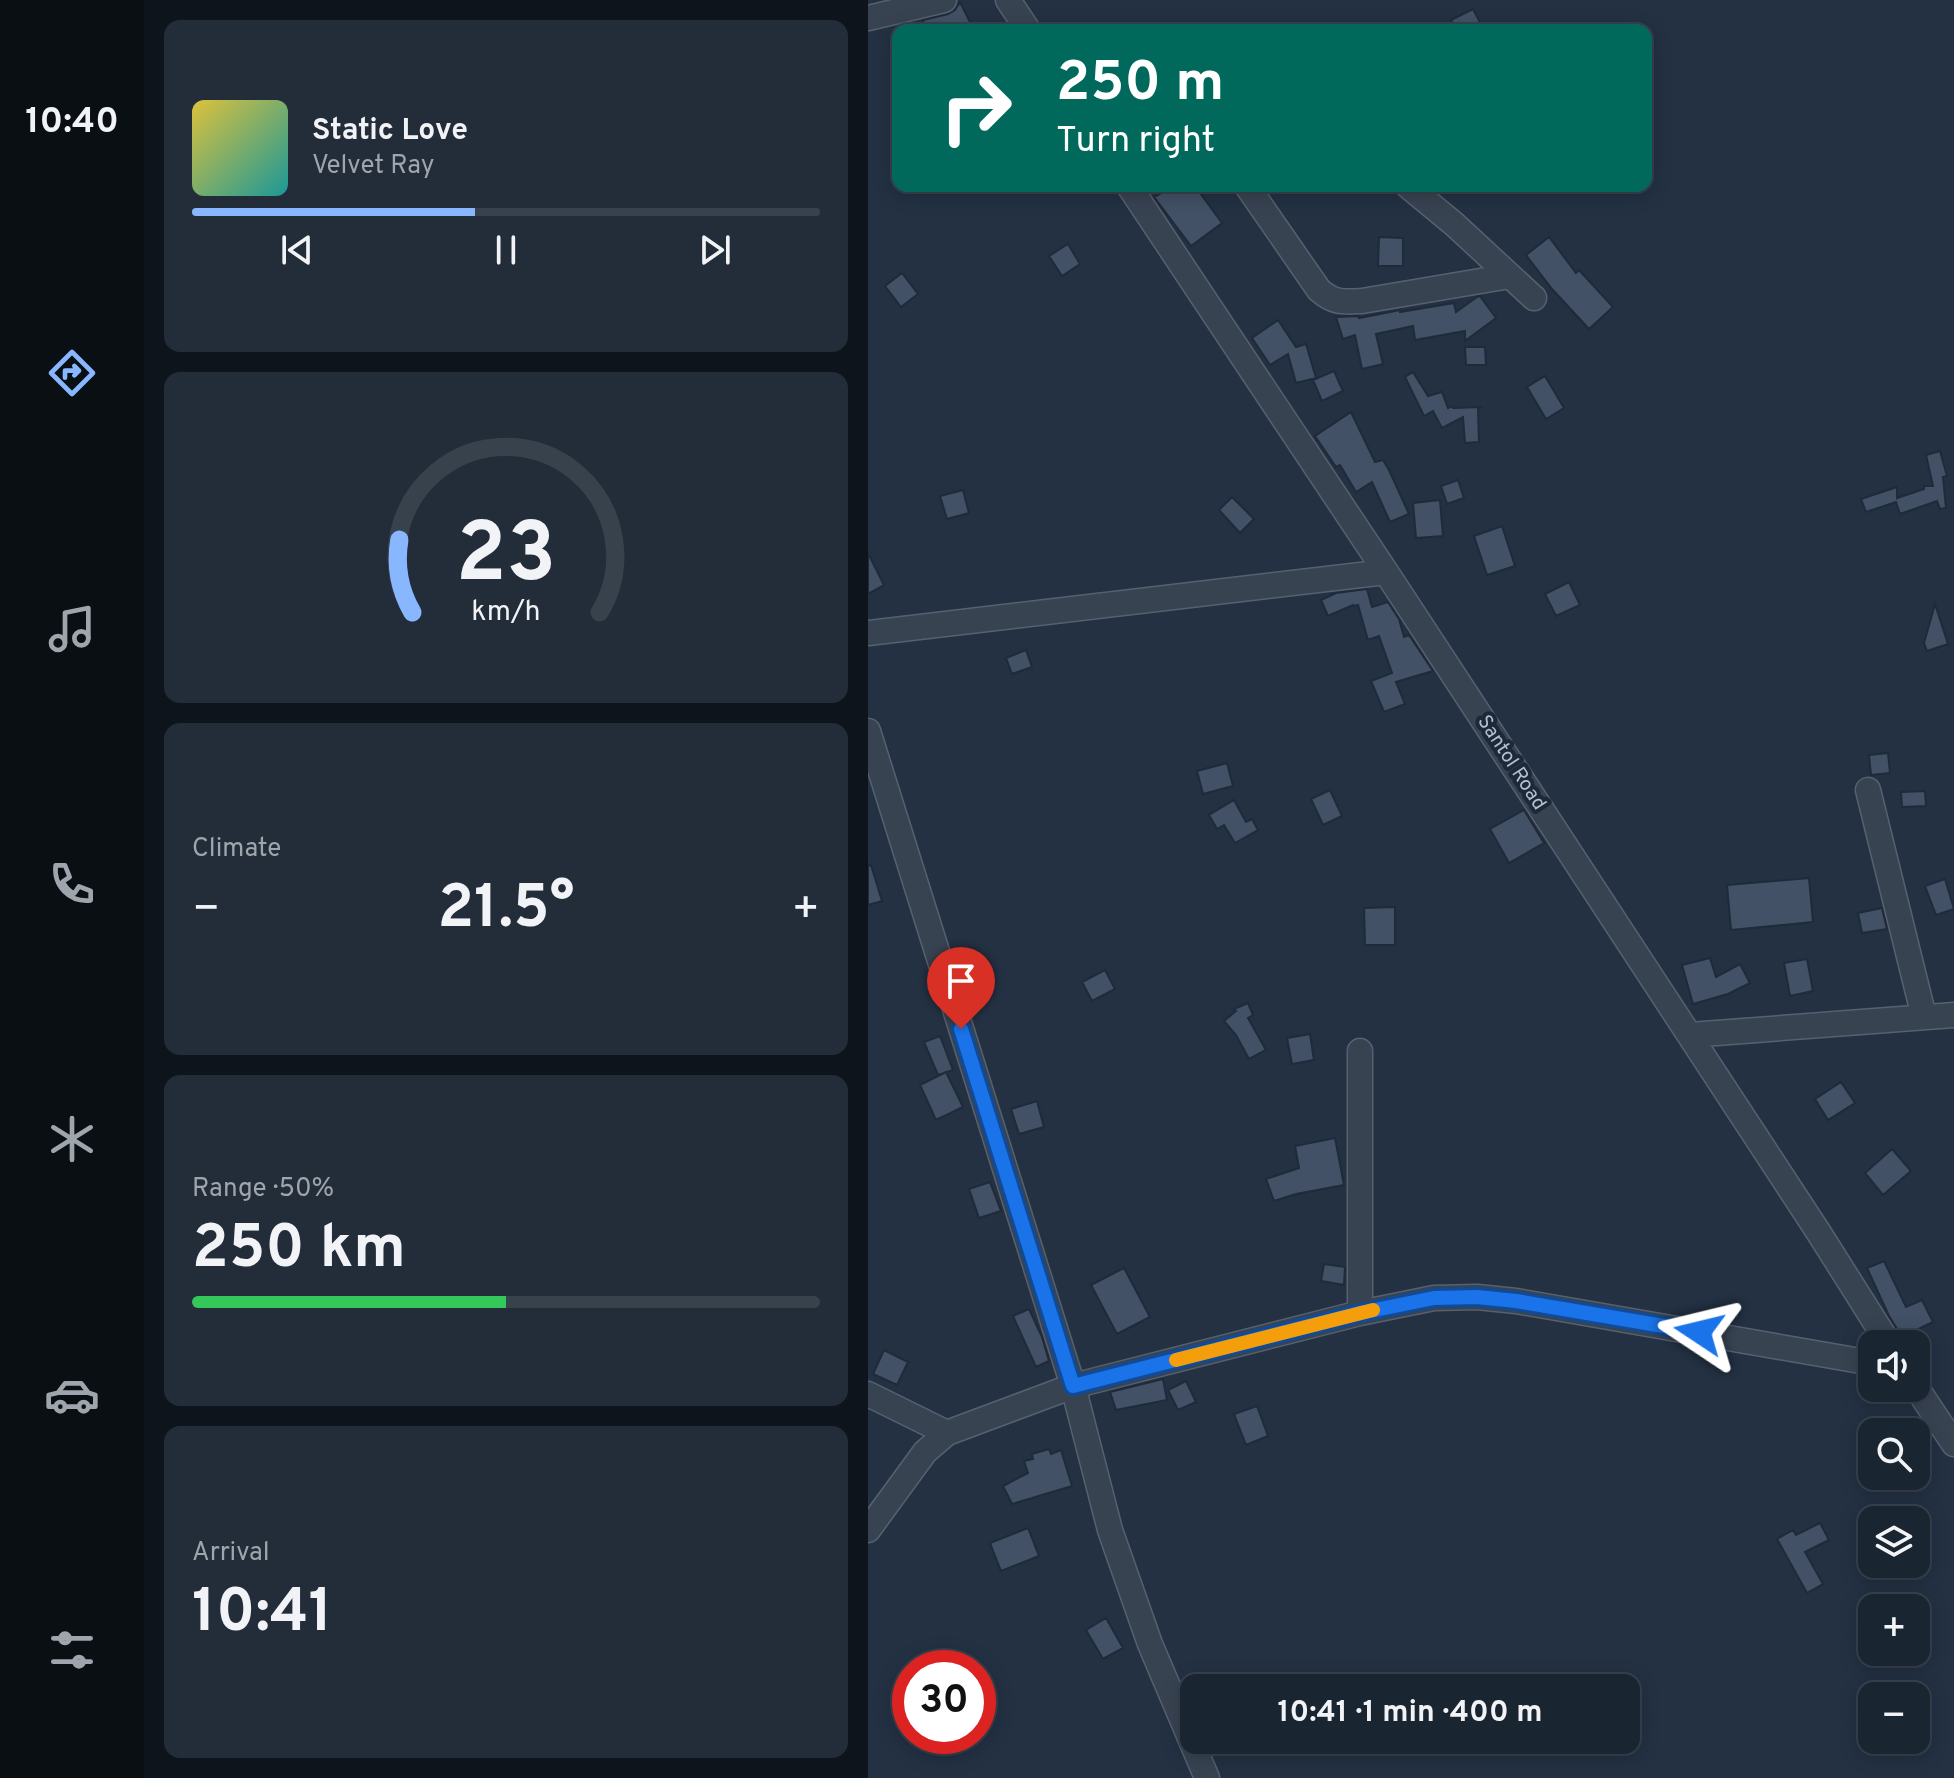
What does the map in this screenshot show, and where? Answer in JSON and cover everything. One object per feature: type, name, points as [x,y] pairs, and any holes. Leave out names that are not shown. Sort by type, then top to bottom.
[{"type":"street","points":[[868,18],[916,4],[944,0]]},
{"type":"street","points":[[1008,0],[1024,24]]},
{"type":"street","name":"Santol Road","points":[[1133,192],[1690,1035],[1880,1330]]},
{"type":"street","points":[[1257,192],[1319,290],[1331,300],[1362,301],[1510,276]]},
{"type":"street","points":[[1415,192],[1534,298]]},
{"type":"street","points":[[868,633],[1386,572]]},
{"type":"street","points":[[868,731],[1073,1386],[1110,1530],[1150,1644],[1207,1778]]},
{"type":"street","points":[[1868,790],[1924,1017]]},
{"type":"street","points":[[1690,1035],[1954,1015]]},
{"type":"street","points":[[1360,1051],[1360,1313]]},
{"type":"street","points":[[868,1530],[878,1500],[947,1433],[1073,1386],[1360,1313],[1434,1298],[1477,1297],[1516,1301],[1858,1361]]},
{"type":"street","points":[[868,1394],[947,1433]]},
{"type":"street","points":[[1926,1402],[1954,1444]]},
{"type":"building","points":[[960,2],[971,24],[924,24],[923,20],[955,10]]},
{"type":"building","points":[[1473,9],[1481,24],[1453,24],[1451,20]]},
{"type":"building","points":[[1163,192],[1199,192],[1222,223],[1191,246],[1154,197]]},
{"type":"building","points":[[1379,237],[1403,238],[1403,266],[1378,266]]},
{"type":"building","points":[[1549,237],[1576,273],[1579,270],[1613,307],[1589,329],[1526,255]]},
{"type":"building","points":[[1068,244],[1080,264],[1062,276],[1049,256]]},
{"type":"building","points":[[902,273],[918,294],[901,307],[885,286]]},
{"type":"building","points":[[1480,296],[1496,318],[1465,341],[1465,331],[1415,340],[1413,326],[1376,334],[1383,364],[1362,369],[1355,335],[1343,339],[1336,317],[1359,318],[1454,303],[1456,312]]},
{"type":"building","points":[[1278,320],[1296,347],[1306,344],[1316,378],[1296,383],[1288,354],[1270,365],[1252,338]]},
{"type":"building","points":[[1465,347],[1485,347],[1486,365],[1466,365]]},
{"type":"building","points":[[1334,371],[1343,391],[1322,401],[1313,380]]},
{"type":"building","points":[[1413,372],[1428,396],[1442,392],[1448,408],[1482,407],[1478,409],[1479,442],[1465,443],[1463,417],[1442,428],[1433,411],[1424,416],[1405,377]]},
{"type":"building","points":[[1545,376],[1564,408],[1546,419],[1527,387]]},
{"type":"building","points":[[1351,412],[1375,462],[1383,460],[1389,470],[1409,514],[1390,522],[1372,482],[1356,492],[1340,465],[1336,467],[1315,436]]},
{"type":"building","points":[[1940,451],[1947,476],[1943,477],[1946,508],[1940,509],[1937,501],[1900,514],[1896,502],[1866,512],[1861,499],[1897,487],[1897,498],[1924,489],[1924,486],[1933,486],[1926,455]]},
{"type":"building","points":[[1458,480],[1464,498],[1447,504],[1441,486]]},
{"type":"building","points":[[963,490],[969,513],[947,519],[940,496]]},
{"type":"building","points":[[1232,497],[1254,519],[1240,533],[1219,510]]},
{"type":"building","points":[[1440,500],[1443,536],[1416,538],[1413,503]]},
{"type":"building","points":[[1502,526],[1515,566],[1487,575],[1474,536]]},
{"type":"building","points":[[868,553],[884,585],[868,594]]},
{"type":"building","points":[[1569,582],[1580,605],[1556,616],[1545,594]]},
{"type":"building","points":[[1367,589],[1372,607],[1388,602],[1399,619],[1404,637],[1409,635],[1433,671],[1396,682],[1405,704],[1384,712],[1371,681],[1392,673],[1379,636],[1368,640],[1358,605],[1328,616],[1321,600],[1336,593]]},
{"type":"building","points":[[1935,604],[1948,644],[1927,651],[1924,643]]},
{"type":"building","points":[[1026,650],[1032,667],[1012,674],[1006,658]]},
{"type":"building","points":[[1888,753],[1890,773],[1871,775],[1869,755]]},
{"type":"building","points":[[1227,763],[1233,786],[1203,794],[1197,771]]},
{"type":"building","points":[[1330,790],[1342,816],[1323,825],[1311,799]]},
{"type":"building","points":[[1925,791],[1926,806],[1902,807],[1901,792]]},
{"type":"building","points":[[1234,800],[1246,822],[1252,819],[1258,830],[1235,843],[1224,825],[1217,829],[1209,815]]},
{"type":"building","points":[[1524,810],[1544,843],[1509,863],[1490,829]]},
{"type":"building","points":[[871,865],[882,901],[868,905],[868,866]]},
{"type":"building","points":[[1809,878],[1813,922],[1731,930],[1727,885]]},
{"type":"building","points":[[1945,879],[1954,909],[1936,915],[1925,886]]},
{"type":"building","points":[[1395,907],[1395,945],[1365,945],[1364,908]]},
{"type":"building","points":[[1882,908],[1887,929],[1862,933],[1858,913]]},
{"type":"building","points":[[1710,958],[1716,977],[1740,964],[1750,983],[1728,994],[1693,1004],[1682,965]]},
{"type":"building","points":[[1807,959],[1813,991],[1790,996],[1784,963]]},
{"type":"building","points":[[1105,970],[1115,989],[1092,1001],[1082,982]]},
{"type":"building","points":[[1248,1003],[1253,1015],[1248,1018],[1266,1050],[1249,1059],[1224,1021],[1236,1011],[1234,1009]]},
{"type":"building","points":[[1310,1034],[1314,1060],[1292,1064],[1287,1038]]},
{"type":"building","points":[[940,1036],[953,1070],[938,1075],[924,1042]]},
{"type":"building","points":[[946,1072],[963,1107],[936,1120],[920,1085]]},
{"type":"building","points":[[1841,1082],[1855,1103],[1828,1120],[1815,1099]]},
{"type":"building","points":[[1037,1101],[1044,1127],[1019,1134],[1011,1109]]},
{"type":"building","points":[[1335,1138],[1344,1185],[1274,1201],[1266,1179],[1299,1168],[1295,1146]]},
{"type":"building","points":[[1892,1149],[1911,1171],[1883,1195],[1865,1173]]},
{"type":"building","points":[[990,1182],[1001,1211],[979,1218],[969,1189]]},
{"type":"building","points":[[1884,1261],[1906,1307],[1922,1300],[1933,1322],[1916,1330],[1898,1330],[1867,1268]]},
{"type":"building","points":[[1324,1264],[1345,1267],[1344,1285],[1321,1281]]},
{"type":"building","points":[[1124,1268],[1150,1317],[1117,1334],[1091,1285]]},
{"type":"building","points":[[1029,1309],[1049,1361],[1036,1367],[1013,1316]]},
{"type":"building","points":[[884,1350],[908,1362],[897,1385],[873,1374]]},
{"type":"building","points":[[1163,1379],[1167,1400],[1116,1410],[1110,1392]]},
{"type":"building","points":[[1186,1381],[1196,1402],[1178,1410],[1168,1390]]},
{"type":"building","points":[[1257,1406],[1268,1436],[1246,1445],[1234,1414]]},
{"type":"building","points":[[1049,1449],[1051,1454],[1061,1450],[1072,1486],[1012,1504],[1003,1486],[1028,1473],[1024,1461],[1033,1459],[1032,1454]]},
{"type":"building","points":[[1820,1523],[1829,1540],[1805,1552],[1823,1584],[1807,1593],[1777,1539],[1793,1530],[1796,1535]]},
{"type":"building","points":[[1028,1528],[1039,1556],[1001,1571],[990,1543]]},
{"type":"building","points":[[1106,1618],[1123,1648],[1103,1659],[1086,1630]]},
{"type":"slow traffic","points":[[1176,1360],[1373,1310]]},
{"type":"route","points":[[961,1029],[1073,1386],[1360,1313],[1434,1298],[1477,1297],[1516,1301],[1699,1332]]}]
